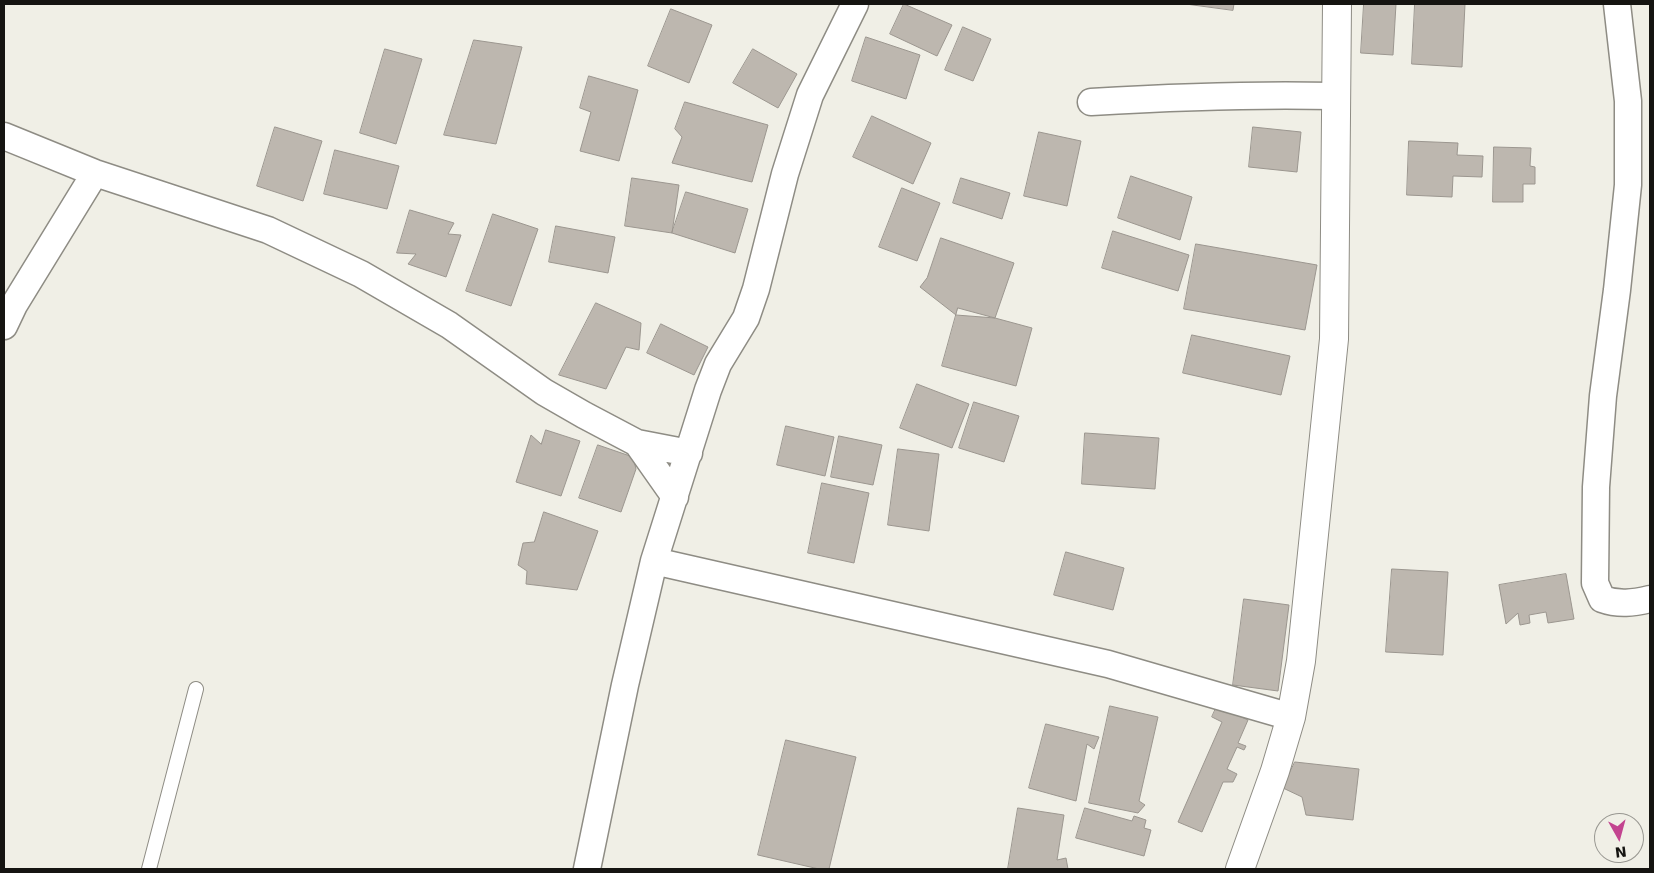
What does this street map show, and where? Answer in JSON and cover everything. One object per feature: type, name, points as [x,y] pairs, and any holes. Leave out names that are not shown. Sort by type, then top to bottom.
[{"type":"street","points":[[587,869],[625,686],[654,561],[708,390],[718,364],[746,318],[756,289],[785,174],[810,95],[854,4]]},
{"type":"street","points":[[1240,869],[1275,771],[1291,717],[1301,661],[1334,339],[1337,4]]},
{"type":"street","points":[[1617,4],[1628,101],[1628,185],[1601,414],[1596,487],[1595,583],[1602,599],[1611,602],[1627,604],[1650,599]]},
{"type":"street","points":[[1091,102],[1188,96],[1271,94],[1335,96]]},
{"type":"street","points":[[4,136],[95,173],[268,230],[361,274],[449,325],[544,392],[637,443],[689,453]]},
{"type":"street","points":[[4,326],[14,305],[95,173]]},
{"type":"street","points":[[637,443],[675,497]]},
{"type":"street","points":[[654,561],[1108,664],[1291,717]]},
{"type":"lane","points":[[149,869],[196,689]]},
{"type":"building","points":[[904,4],[952,25],[937,56],[890,34]]},
{"type":"building","points":[[1186,4],[1234,4],[1233,10]]},
{"type":"building","points":[[1364,4],[1396,4],[1393,55],[1361,53]]},
{"type":"building","points":[[1415,4],[1465,4],[1462,67],[1412,64]]},
{"type":"building","points":[[671,9],[712,25],[689,83],[648,66]]},
{"type":"building","points":[[963,27],[991,39],[973,81],[945,70]]},
{"type":"building","points":[[866,37],[920,55],[906,99],[852,81]]},
{"type":"building","points":[[474,40],[522,47],[496,144],[444,135]]},
{"type":"building","points":[[385,49],[422,59],[396,144],[360,133]]},
{"type":"building","points":[[753,49],[797,74],[778,108],[733,83]]},
{"type":"building","points":[[589,76],[638,90],[619,161],[580,151],[591,112],[580,108]]},
{"type":"building","points":[[685,102],[768,125],[752,182],[672,163],[682,137],[675,129]]},
{"type":"building","points":[[872,116],[931,143],[913,184],[853,157]]},
{"type":"building","points":[[275,127],[322,141],[303,201],[257,186]]},
{"type":"building","points":[[1253,127],[1301,132],[1297,172],[1249,167]]},
{"type":"building","points":[[1039,132],[1081,141],[1067,206],[1024,196]]},
{"type":"building","points":[[1409,141],[1458,143],[1457,155],[1483,156],[1482,177],[1453,176],[1452,197],[1407,195]]},
{"type":"building","points":[[1494,147],[1531,148],[1530,166],[1535,167],[1535,184],[1523,184],[1523,202],[1493,202]]},
{"type":"building","points":[[335,150],[399,166],[387,209],[324,194]]},
{"type":"building","points":[[1131,176],[1192,197],[1180,240],[1118,218]]},
{"type":"building","points":[[632,178],[679,185],[672,233],[625,226]]},
{"type":"building","points":[[961,178],[1010,193],[1002,219],[953,203]]},
{"type":"building","points":[[902,188],[940,203],[917,261],[879,247]]},
{"type":"building","points":[[686,192],[748,209],[735,253],[672,233]]},
{"type":"building","points":[[410,210],[454,223],[448,234],[461,235],[446,277],[408,264],[416,254],[397,253]]},
{"type":"building","points":[[493,214],[538,229],[511,306],[466,291]]},
{"type":"building","points":[[556,226],[615,237],[608,273],[549,262]]},
{"type":"building","points":[[1113,231],[1189,255],[1178,291],[1102,268]]},
{"type":"building","points":[[941,238],[1014,263],[995,318],[956,315],[920,287],[927,278]]},
{"type":"building","points":[[1196,244],[1317,265],[1305,330],[1184,309]]},
{"type":"building","points":[[596,303],[641,323],[639,350],[626,347],[606,389],[559,375]]},
{"type":"building","points":[[958,308],[1032,328],[1016,386],[942,366]]},
{"type":"building","points":[[661,324],[708,347],[694,375],[647,353]]},
{"type":"building","points":[[1192,335],[1290,356],[1281,395],[1183,373]]},
{"type":"building","points":[[917,384],[969,404],[952,448],[900,428]]},
{"type":"building","points":[[974,402],[1019,416],[1004,462],[959,448]]},
{"type":"building","points":[[786,426],[834,437],[825,476],[777,465]]},
{"type":"building","points":[[546,430],[580,441],[561,496],[516,482],[531,435],[541,444]]},
{"type":"building","points":[[1085,433],[1159,438],[1155,489],[1082,484]]},
{"type":"building","points":[[839,436],[882,445],[873,485],[831,477]]},
{"type":"building","points":[[598,445],[633,457],[636,469],[621,512],[579,498]]},
{"type":"building","points":[[898,449],[939,454],[929,531],[888,525]]},
{"type":"building","points":[[822,483],[869,493],[854,563],[808,553]]},
{"type":"building","points":[[544,512],[598,531],[577,590],[526,584],[527,571],[518,565],[523,543],[534,542]]},
{"type":"building","points":[[1066,552],[1124,568],[1113,610],[1054,595]]},
{"type":"building","points":[[1392,569],[1448,572],[1443,655],[1386,652]]},
{"type":"building","points":[[1566,574],[1574,619],[1548,623],[1546,612],[1529,615],[1530,623],[1520,625],[1518,613],[1506,624],[1499,585]]},
{"type":"building","points":[[1244,599],[1289,605],[1278,691],[1233,685]]},
{"type":"building","points":[[1110,706],[1158,717],[1139,801],[1145,805],[1138,813],[1089,803]]},
{"type":"building","points":[[1217,706],[1248,720],[1238,743],[1246,746],[1244,750],[1237,747],[1227,769],[1237,774],[1233,782],[1223,782],[1202,832],[1178,822],[1222,722],[1212,717]]},
{"type":"building","points":[[1046,724],[1099,737],[1094,749],[1087,744],[1076,801],[1029,788]]},
{"type":"building","points":[[786,740],[856,757],[829,869],[819,869],[758,855]]},
{"type":"building","points":[[1295,762],[1359,769],[1353,820],[1306,815],[1302,797],[1283,788]]},
{"type":"building","points":[[1018,808],[1064,815],[1057,860],[1066,858],[1068,869],[1008,869]]},
{"type":"building","points":[[1085,808],[1132,821],[1134,816],[1146,820],[1144,828],[1151,830],[1144,856],[1076,838]]}]
